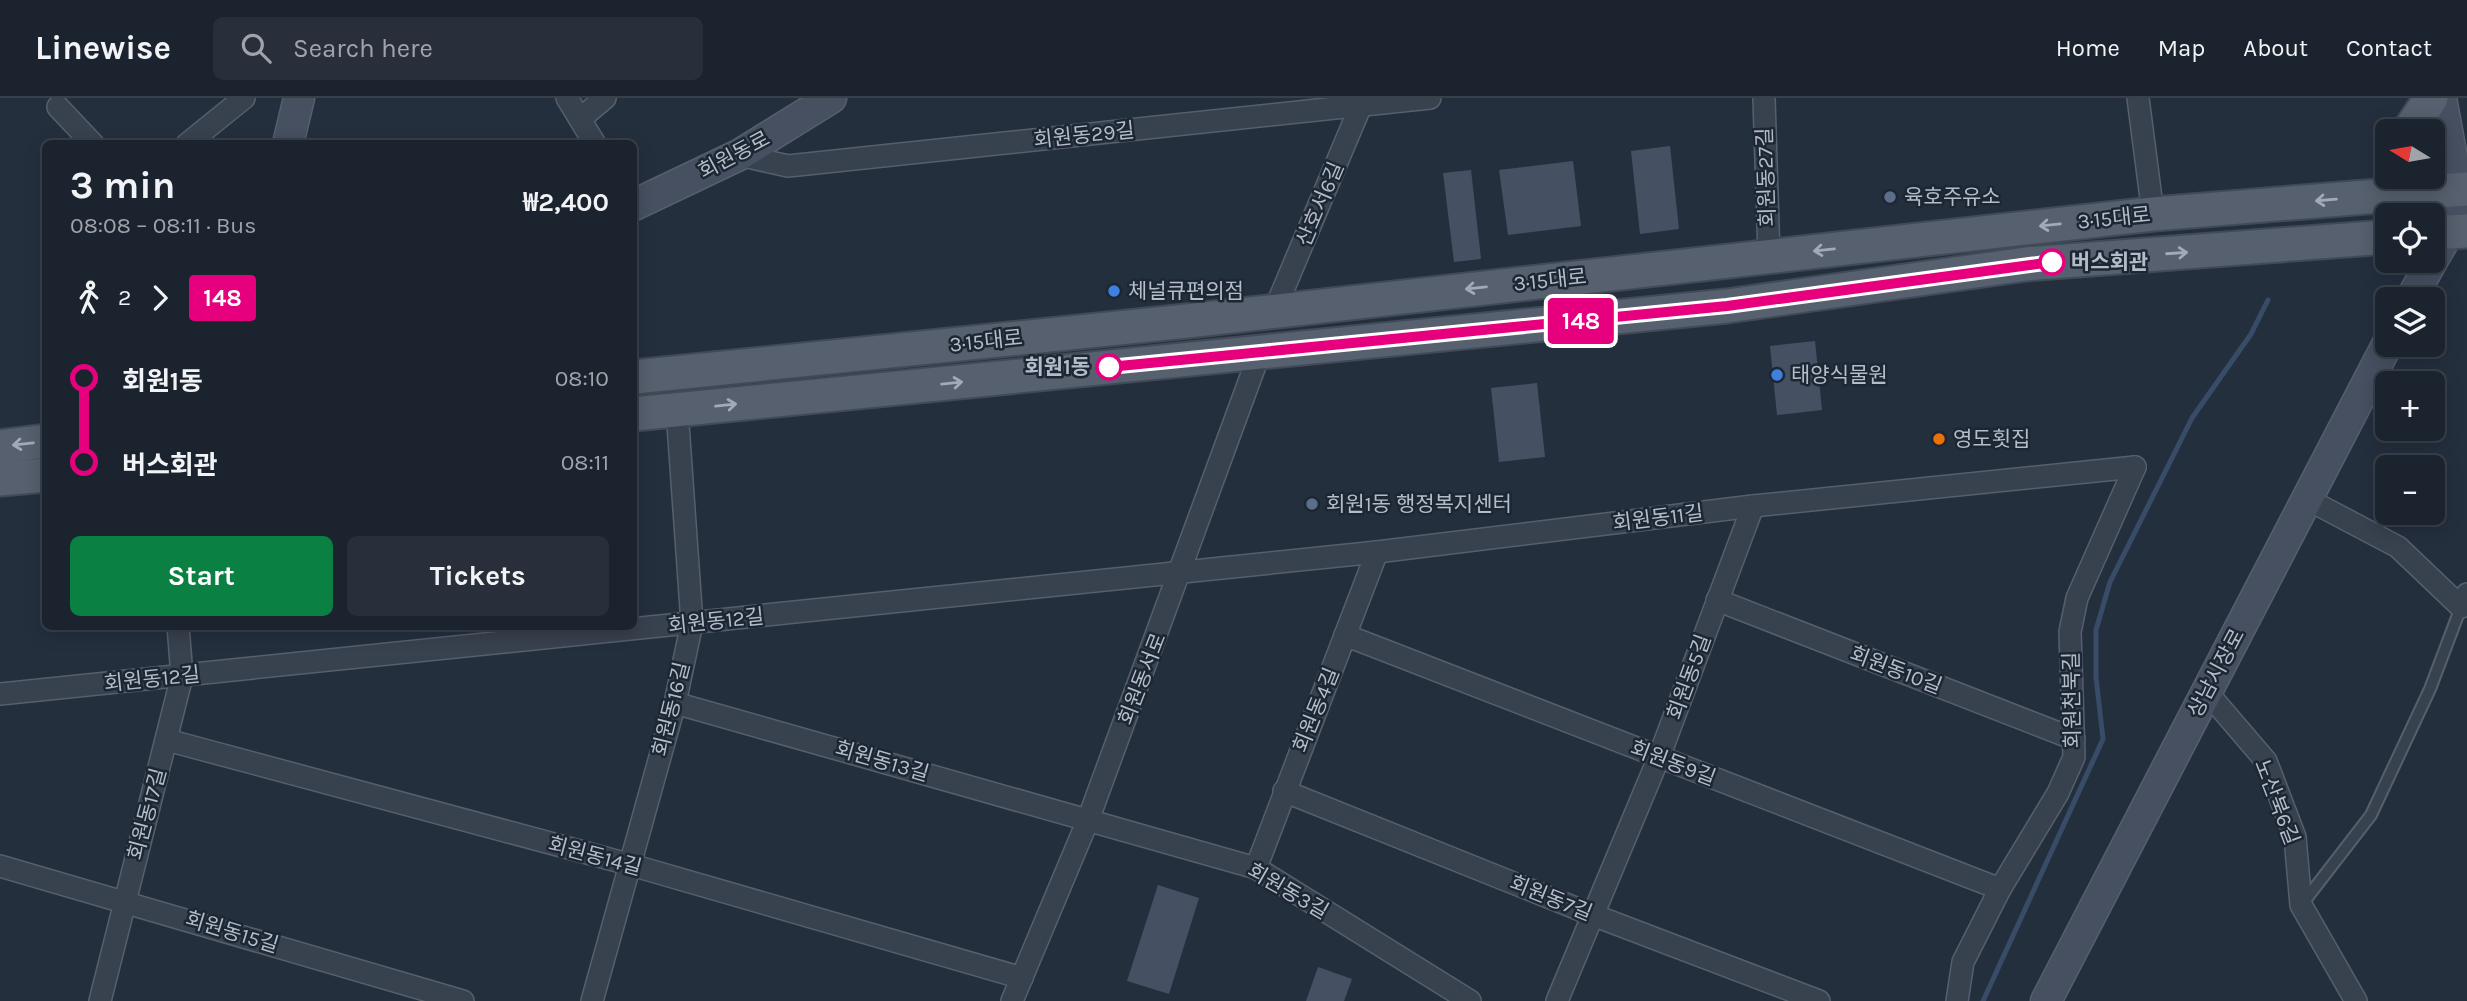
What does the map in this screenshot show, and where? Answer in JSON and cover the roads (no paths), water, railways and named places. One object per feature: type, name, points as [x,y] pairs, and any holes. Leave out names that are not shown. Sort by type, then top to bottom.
[{"type":"main road","points":[[289,140],[299,98]]},
{"type":"main road","name":"회원동로","points":[[637,204],[740,155],[831,98]]},
{"type":"main road","points":[[2417,119],[2431,98]]},
{"type":"main road","points":[[2441,98],[2462,190],[2450,232]]},
{"type":"main road","points":[[2368,197],[2375,186]]},
{"type":"main road","name":"3·15대로","points":[[637,377],[1187,321],[1275,309],[2153,214],[2462,190]]},
{"type":"main road","name":"3·15대로","points":[[637,414],[1727,306],[2026,264],[2375,238]]},
{"type":"main road","name":"상남시장로","points":[[2046,1001],[2381,357]]},
{"type":"main road","points":[[0,447],[42,442]]},
{"type":"main road","points":[[0,479],[42,475]]},
{"type":"street","points":[[192,140],[244,98]]},
{"type":"street","points":[[567,98],[593,140]]},
{"type":"street","points":[[580,119],[605,98]]},
{"type":"street","name":"회원동29길","points":[[740,155],[788,166],[1363,102],[1430,98]]},
{"type":"street","name":"회원동27길","points":[[1764,98],[1769,257]]},
{"type":"street","points":[[2138,98],[2153,214]]},
{"type":"street","name":"산호서6길","points":[[1275,309],[1363,102]]},
{"type":"street","points":[[58,107],[89,140]]},
{"type":"street","name":"회원동서로","points":[[1012,1001],[1088,820],[1260,352]]},
{"type":"street","name":"회원동16길","points":[[592,1001],[675,703],[692,623],[677,410]]},
{"type":"street","name":"회원동11길","points":[[1181,573],[1753,506],[2135,467]]},
{"type":"street","name":"회원천북길","points":[[1956,1001],[1963,962],[2000,889],[2058,793],[2074,757],[2070,632],[2077,598],[2135,467]]},
{"type":"street","points":[[2307,499],[2398,547],[2464,600]]},
{"type":"street","name":"회원동5길","points":[[1557,1001],[1659,757],[1753,506]]},
{"type":"street","name":"회원동4길","points":[[1256,868],[1377,552]]},
{"type":"street","name":"회원동12길","points":[[637,629],[1181,573]]},
{"type":"street","name":"회원동10길","points":[[1717,600],[2074,739]]},
{"type":"street","name":"회원동17길","points":[[100,1001],[182,676],[178,630]]},
{"type":"street","name":"회원동12길","points":[[0,694],[625,630]]},
{"type":"street","name":"회원동9길","points":[[1345,635],[2000,889]]},
{"type":"street","name":"노산북6길","points":[[2206,691],[2266,761],[2295,837],[2301,905],[2356,1001]]},
{"type":"street","name":"회원동13길","points":[[675,703],[1088,820]]},
{"type":"street","name":"회원동14길","points":[[167,740],[628,864],[1021,978]]},
{"type":"street","name":"회원동7길","points":[[1284,791],[1593,915],[1819,1001]]},
{"type":"street","name":"회원동3길","points":[[1088,820],[1256,868],[1470,1001]]},
{"type":"street","name":"회원동15길","points":[[0,866],[463,1001]]},
{"type":"lane","points":[[2301,905],[2371,815],[2430,689],[2464,600]]},
{"type":"waterway","points":[[1983,1001],[2103,739],[2096,677],[2096,630],[2110,582],[2192,418],[2251,334],[2268,300]]},
{"type":"place","name":"육호주유소","points":[[1890,197]]},
{"type":"place","name":"버스회관","points":[[2052,262]]},
{"type":"place","name":"체널큐편의점","points":[[1114,291]]},
{"type":"place","name":"회원1동","points":[[1109,367]]},
{"type":"place","name":"태양식물원","points":[[1777,375]]},
{"type":"place","name":"영도횟집","points":[[1939,439]]},
{"type":"place","name":"회원1동 행정복지센터","points":[[1312,504]]}]
